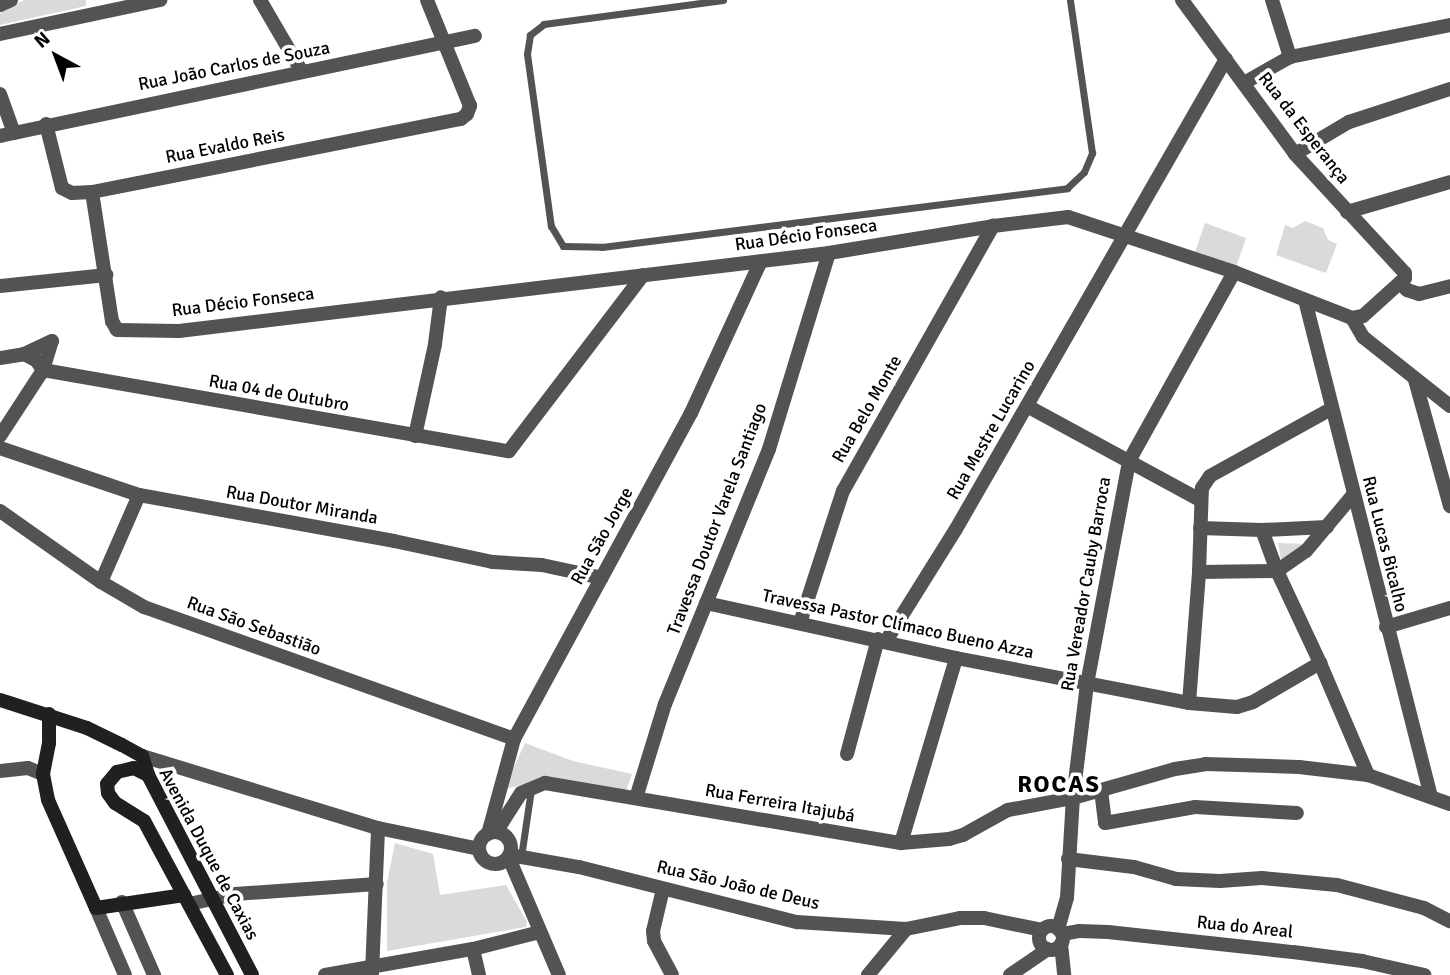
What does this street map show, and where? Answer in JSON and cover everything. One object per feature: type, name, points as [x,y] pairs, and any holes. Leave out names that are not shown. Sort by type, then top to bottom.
[{"type":"main road","points":[[0,700],[87,728],[142,756],[148,775]]},
{"type":"main road","points":[[49,714],[50,743],[43,774],[48,800],[96,908],[122,902],[186,899]]},
{"type":"main road","name":"Avenida Duque de Caxias","points":[[227,975],[144,821],[115,803],[108,793],[107,784],[117,772],[134,768],[148,775],[252,975]]},
{"type":"street","points":[[0,5],[11,0]]},
{"type":"street","points":[[0,34],[95,5],[160,0]]},
{"type":"street","points":[[260,0],[302,72]]},
{"type":"street","points":[[427,0],[445,44]]},
{"type":"street","name":"Rua da Esperança","points":[[1182,0],[1295,154],[1402,278]]},
{"type":"street","points":[[1272,0],[1290,57]]},
{"type":"street","points":[[1244,83],[1290,57],[1450,25]]},
{"type":"street","name":"Rua João Carlos de Souza","points":[[7,134],[475,36]]},
{"type":"street","name":"Rua Evaldo Reis","points":[[46,124],[62,188],[72,193],[92,192],[461,119],[470,106],[445,44]]},
{"type":"street","name":"Rua Mestre Lucarino","points":[[847,754],[882,640],[1027,405],[1226,59]]},
{"type":"street","points":[[1295,154],[1349,122],[1450,89]]},
{"type":"street","points":[[0,94],[7,134]]},
{"type":"street","points":[[1347,212],[1450,182]]},
{"type":"street","points":[[0,286],[106,275],[92,192]]},
{"type":"street","name":"Rua Décio Fonseca","points":[[106,275],[112,321],[117,330],[178,331],[440,297],[829,253],[993,226],[1068,218],[1234,271],[1352,318]]},
{"type":"street","name":"Rua Belo Monte","points":[[800,623],[843,491],[993,226]]},
{"type":"street","name":"Travessa Doutor Varela Santiago","points":[[636,798],[665,704],[769,449],[829,253]]},
{"type":"street","name":"Rua São Jorge","points":[[492,833],[514,739],[691,413],[761,261]]},
{"type":"street","name":"Rua Vereador Cauby Barroca","points":[[1010,975],[1052,940],[1067,898],[1073,798],[1087,684],[1128,462],[1234,271]]},
{"type":"street","name":"Rua 04 de Outubro","points":[[43,370],[509,451],[643,275]]},
{"type":"street","points":[[1450,286],[1419,294],[1402,278],[1363,316],[1352,318],[1363,337],[1450,405]]},
{"type":"street","points":[[415,436],[435,344],[440,297]]},
{"type":"street","name":"Rua Lucas Bicalho","points":[[1305,300],[1431,797]]},
{"type":"street","points":[[0,358],[24,354],[52,341],[43,370],[0,436]]},
{"type":"street","points":[[24,354],[36,360],[43,370]]},
{"type":"street","points":[[1415,380],[1450,506]]},
{"type":"street","points":[[1027,405],[1128,462],[1200,498]]},
{"type":"street","points":[[1189,703],[1202,488],[1210,476],[1331,410]]},
{"type":"street","name":"Rua Doutor Miranda","points":[[0,448],[139,495],[494,562],[542,565],[602,578]]},
{"type":"street","points":[[102,582],[139,495]]},
{"type":"street","points":[[1199,572],[1277,571],[1306,551],[1353,495]]},
{"type":"street","name":"Rua São Sebastião","points":[[0,511],[102,582],[144,607],[514,739]]},
{"type":"street","points":[[1200,528],[1262,530],[1327,527]]},
{"type":"street","points":[[1262,530],[1277,571],[1320,663],[1367,775]]},
{"type":"street","name":"Travessa Pastor Clímaco Bueno Azza","points":[[706,603],[956,658],[1189,703],[1237,707],[1253,702],[1320,663]]},
{"type":"street","points":[[1386,627],[1450,608]]},
{"type":"street","points":[[901,843],[956,658]]},
{"type":"street","points":[[142,756],[378,828],[479,849]]},
{"type":"street","name":"Rua Ferreira Itajubá","points":[[532,786],[545,783],[901,843],[949,839],[963,835],[1008,810],[1073,798],[1205,764],[1299,767],[1367,775],[1450,804]]},
{"type":"street","points":[[0,771],[28,768],[43,774]]},
{"type":"street","points":[[513,857],[495,865],[481,857],[481,840],[492,833],[521,793],[532,786]]},
{"type":"street","points":[[1101,790],[1105,823],[1195,807],[1297,813]]},
{"type":"street","points":[[372,970],[378,828]]},
{"type":"street","points":[[492,833],[510,841],[513,857],[540,932],[559,975]]},
{"type":"street","name":"Rua São João de Deus","points":[[513,857],[579,867],[797,922],[906,929],[960,918],[1003,921],[1052,940]]},
{"type":"street","points":[[1068,859],[1134,867],[1176,879],[1220,881],[1262,878],[1337,885],[1424,908],[1450,920]]},
{"type":"street","points":[[186,899],[377,884]]},
{"type":"street","points":[[663,889],[653,931],[654,941],[672,975]]},
{"type":"street","points":[[122,902],[154,975]]},
{"type":"street","points":[[96,908],[125,975]]},
{"type":"street","points":[[868,975],[906,929]]},
{"type":"street","name":"Rua do Areal","points":[[1052,940],[1079,931],[1108,933],[1293,951],[1362,961],[1423,975]]},
{"type":"street","points":[[325,975],[372,970],[540,932]]},
{"type":"street","points":[[1052,940],[1063,975]]},
{"type":"street","points":[[473,949],[479,975]]},
{"type":"lane","points":[[723,0],[544,24],[530,35],[527,54],[551,226],[562,246],[602,247],[1068,188],[1084,172],[1092,153],[1070,0]]},
{"type":"lane","points":[[513,857],[532,786]]},
{"type":"shaded area","points":[[24,0],[86,0],[86,6],[0,25],[0,13]]},
{"type":"shaded area","points":[[1305,221],[1323,228],[1328,240],[1337,244],[1326,273],[1276,255],[1285,225],[1293,228]]},
{"type":"shaded area","points":[[1205,223],[1246,238],[1236,267],[1195,252]]},
{"type":"shaded area","points":[[1278,543],[1308,544],[1281,560]]},
{"type":"shaded area","points":[[525,743],[573,761],[632,774],[626,791],[527,784],[504,789]]},
{"type":"shaded area","points":[[395,843],[433,854],[440,895],[506,885],[527,922],[526,927],[387,951],[387,883]]},
{"type":"district","name":"ROCAS","points":[[1059,785]]}]
